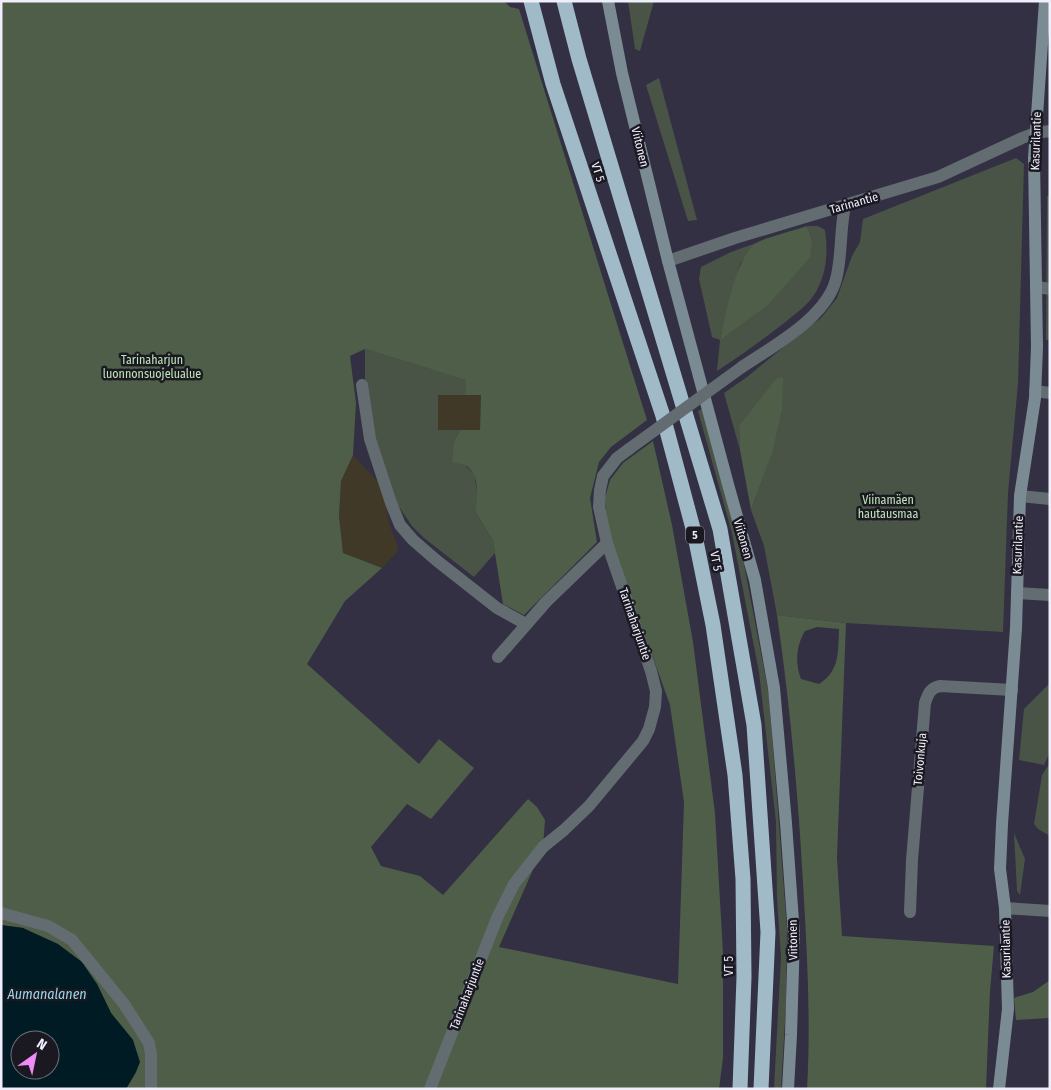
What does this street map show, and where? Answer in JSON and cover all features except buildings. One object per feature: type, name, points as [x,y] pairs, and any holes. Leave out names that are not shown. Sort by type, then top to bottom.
[{"type":"highway","name":"VT 5","points":[[531,1],[553,84],[663,416],[695,536],[713,625],[735,775],[743,879],[744,976],[740,1089]]},
{"type":"highway","name":"VT 5","points":[[564,1],[584,78],[720,528],[754,725],[768,932],[761,1089]]},
{"type":"main road","name":"Viitonen","points":[[608,1],[622,73],[668,261],[755,580],[774,688],[794,935],[788,1089]]},
{"type":"main road","name":"Kasurilantie","points":[[999,1089],[1008,1009],[1005,908],[1000,869],[1012,690],[1020,496],[1035,391],[1043,288],[1035,132],[1045,1]]},
{"type":"street","points":[[1035,132],[1050,131]]},
{"type":"street","name":"Tarinantie","points":[[668,261],[735,238],[938,177],[1035,132]]},
{"type":"street","name":"Tarinaharjuntie","points":[[430,1089],[497,918],[514,884],[543,847],[589,806],[643,741],[654,714],[656,691],[651,671],[607,543],[599,506],[601,483],[608,468],[629,449],[795,330],[817,312],[825,302],[837,278],[842,219],[845,206]]},
{"type":"street","points":[[362,385],[370,439],[400,525],[413,540],[436,560],[498,608],[526,624]]},
{"type":"street","points":[[1035,391],[1050,393]]},
{"type":"street","points":[[1020,496],[1050,499]]},
{"type":"street","points":[[498,657],[526,624],[607,543]]},
{"type":"street","points":[[1016,593],[1050,595]]},
{"type":"street","name":"Toivonkuja","points":[[910,912],[918,783],[925,703],[928,694],[934,687],[940,686],[1012,690]]},
{"type":"street","points":[[1005,908],[1050,911]]},
{"type":"street","points":[[1,913],[48,926],[72,940],[124,1004],[149,1043],[151,1054],[151,1089]]},
{"type":"shaded area","points":[[438,395],[481,395],[480,430],[438,430]]},
{"type":"shaded area","points":[[353,455],[382,486],[390,526],[398,551],[382,568],[343,553],[339,516],[341,481]]},
{"type":"green space","name":"Tarinaharjun luonnonsuojelualue","points":[[1,1],[504,1],[510,7],[519,9],[647,420],[611,447],[599,462],[590,498],[597,542],[524,615],[503,604],[493,541],[475,511],[477,499],[476,480],[470,469],[465,465],[452,462],[454,442],[460,430],[480,430],[481,395],[465,395],[466,380],[365,349],[350,356],[356,403],[353,455],[341,481],[339,516],[343,553],[382,568],[345,601],[307,664],[419,764],[439,739],[474,768],[431,819],[407,804],[371,847],[381,866],[420,876],[443,895],[528,799],[537,807],[545,820],[543,847],[499,947],[678,984],[684,802],[670,705],[616,554],[606,520],[605,498],[610,480],[623,463],[653,441],[672,525],[693,642],[715,813],[723,953],[723,1058],[719,1089],[126,1089],[136,1072],[133,1040],[111,1013],[97,984],[23,928],[1,925]]},
{"type":"green space","points":[[628,1],[654,1],[640,51],[635,49]]},
{"type":"green space","points":[[659,78],[697,220],[688,221],[646,85]]},
{"type":"green space","name":"Viinamäen hautausmaa","points":[[1016,158],[1024,164],[1018,383],[1008,493],[1003,632],[846,623],[777,615],[764,546],[751,510],[770,459],[782,410],[739,426],[740,450],[724,393],[821,318],[837,298],[852,256],[860,242],[863,219]]},
{"type":"green space","points":[[1047,196],[1050,196],[1050,340],[1046,340]]},
{"type":"green space","points":[[807,226],[818,226],[825,230],[826,238],[825,268],[814,294],[788,320],[717,371],[720,340],[712,337],[699,279],[701,267],[731,252],[756,243],[740,264],[720,339],[812,240]]},
{"type":"green space","points":[[807,226],[812,240],[810,257],[769,304],[720,340],[732,288],[742,261],[749,250],[760,241]]},
{"type":"green space","points":[[365,349],[467,380],[465,395],[438,395],[438,430],[460,430],[454,442],[465,465],[474,474],[478,496],[475,511],[493,541],[495,553],[474,577],[424,538],[412,526],[389,492],[370,439],[365,382]]},
{"type":"green space","points":[[783,377],[782,410],[772,454],[751,510],[740,450],[739,426],[776,379]]},
{"type":"green space","points":[[702,409],[741,549],[769,695],[787,929],[786,1005],[781,1089],[774,1089],[781,957],[777,899],[776,822],[759,672],[732,533],[698,411]]},
{"type":"green space","points":[[777,615],[846,623],[837,858],[842,936],[994,946],[986,1089],[807,1089],[809,1012],[801,850],[790,715]],"holes":[[[817,627],[839,629],[836,660],[831,673],[819,684],[801,679],[797,655],[805,631]]]},
{"type":"green space","points":[[1050,683],[1050,752],[1044,765],[1019,760],[1024,709]]},
{"type":"green space","points":[[1050,763],[1050,836],[1038,829],[1034,824],[1042,775]]},
{"type":"green space","points":[[1014,833],[1025,859],[1020,895],[1017,891]]},
{"type":"green space","points":[[1050,980],[1050,1018],[1016,1020],[1014,998],[1033,992]]},
{"type":"water","name":"Aumanalanen","points":[[1,925],[23,928],[58,944],[82,962],[97,984],[111,1013],[133,1040],[140,1062],[126,1089],[1,1089]]}]
